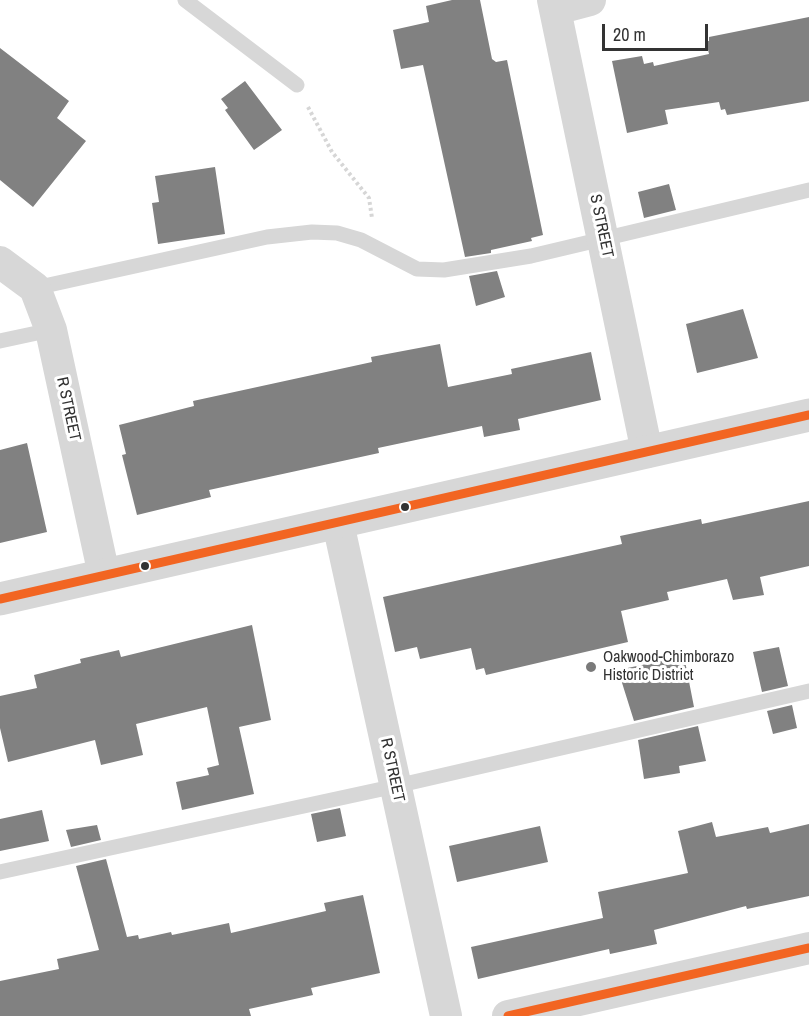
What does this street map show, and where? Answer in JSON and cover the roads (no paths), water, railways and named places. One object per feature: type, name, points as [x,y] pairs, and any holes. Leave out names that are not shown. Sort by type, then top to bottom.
[{"type":"street","points":[[554,4],[590,0]]},
{"type":"street","name":"S STREET","points":[[554,4],[647,452]]},
{"type":"street","points":[[0,262],[35,288]]},
{"type":"street","name":"R STREET","points":[[35,288],[51,330],[104,574]]},
{"type":"street","points":[[0,599],[809,415]]},
{"type":"street","name":"R STREET","points":[[338,523],[446,1016]]},
{"type":"street","points":[[508,1016],[809,948]]},
{"type":"lane","points":[[185,0],[297,85]]},
{"type":"lane","points":[[35,288],[267,237],[312,231],[337,233],[361,240],[417,269],[444,270],[531,256],[603,237],[809,190]]},
{"type":"lane","points":[[0,340],[51,330]]},
{"type":"lane","points":[[0,872],[396,786],[809,692]]},
{"type":"place","name":"Oakwood-Chimborazo Historic District","points":[[591,667]]}]
